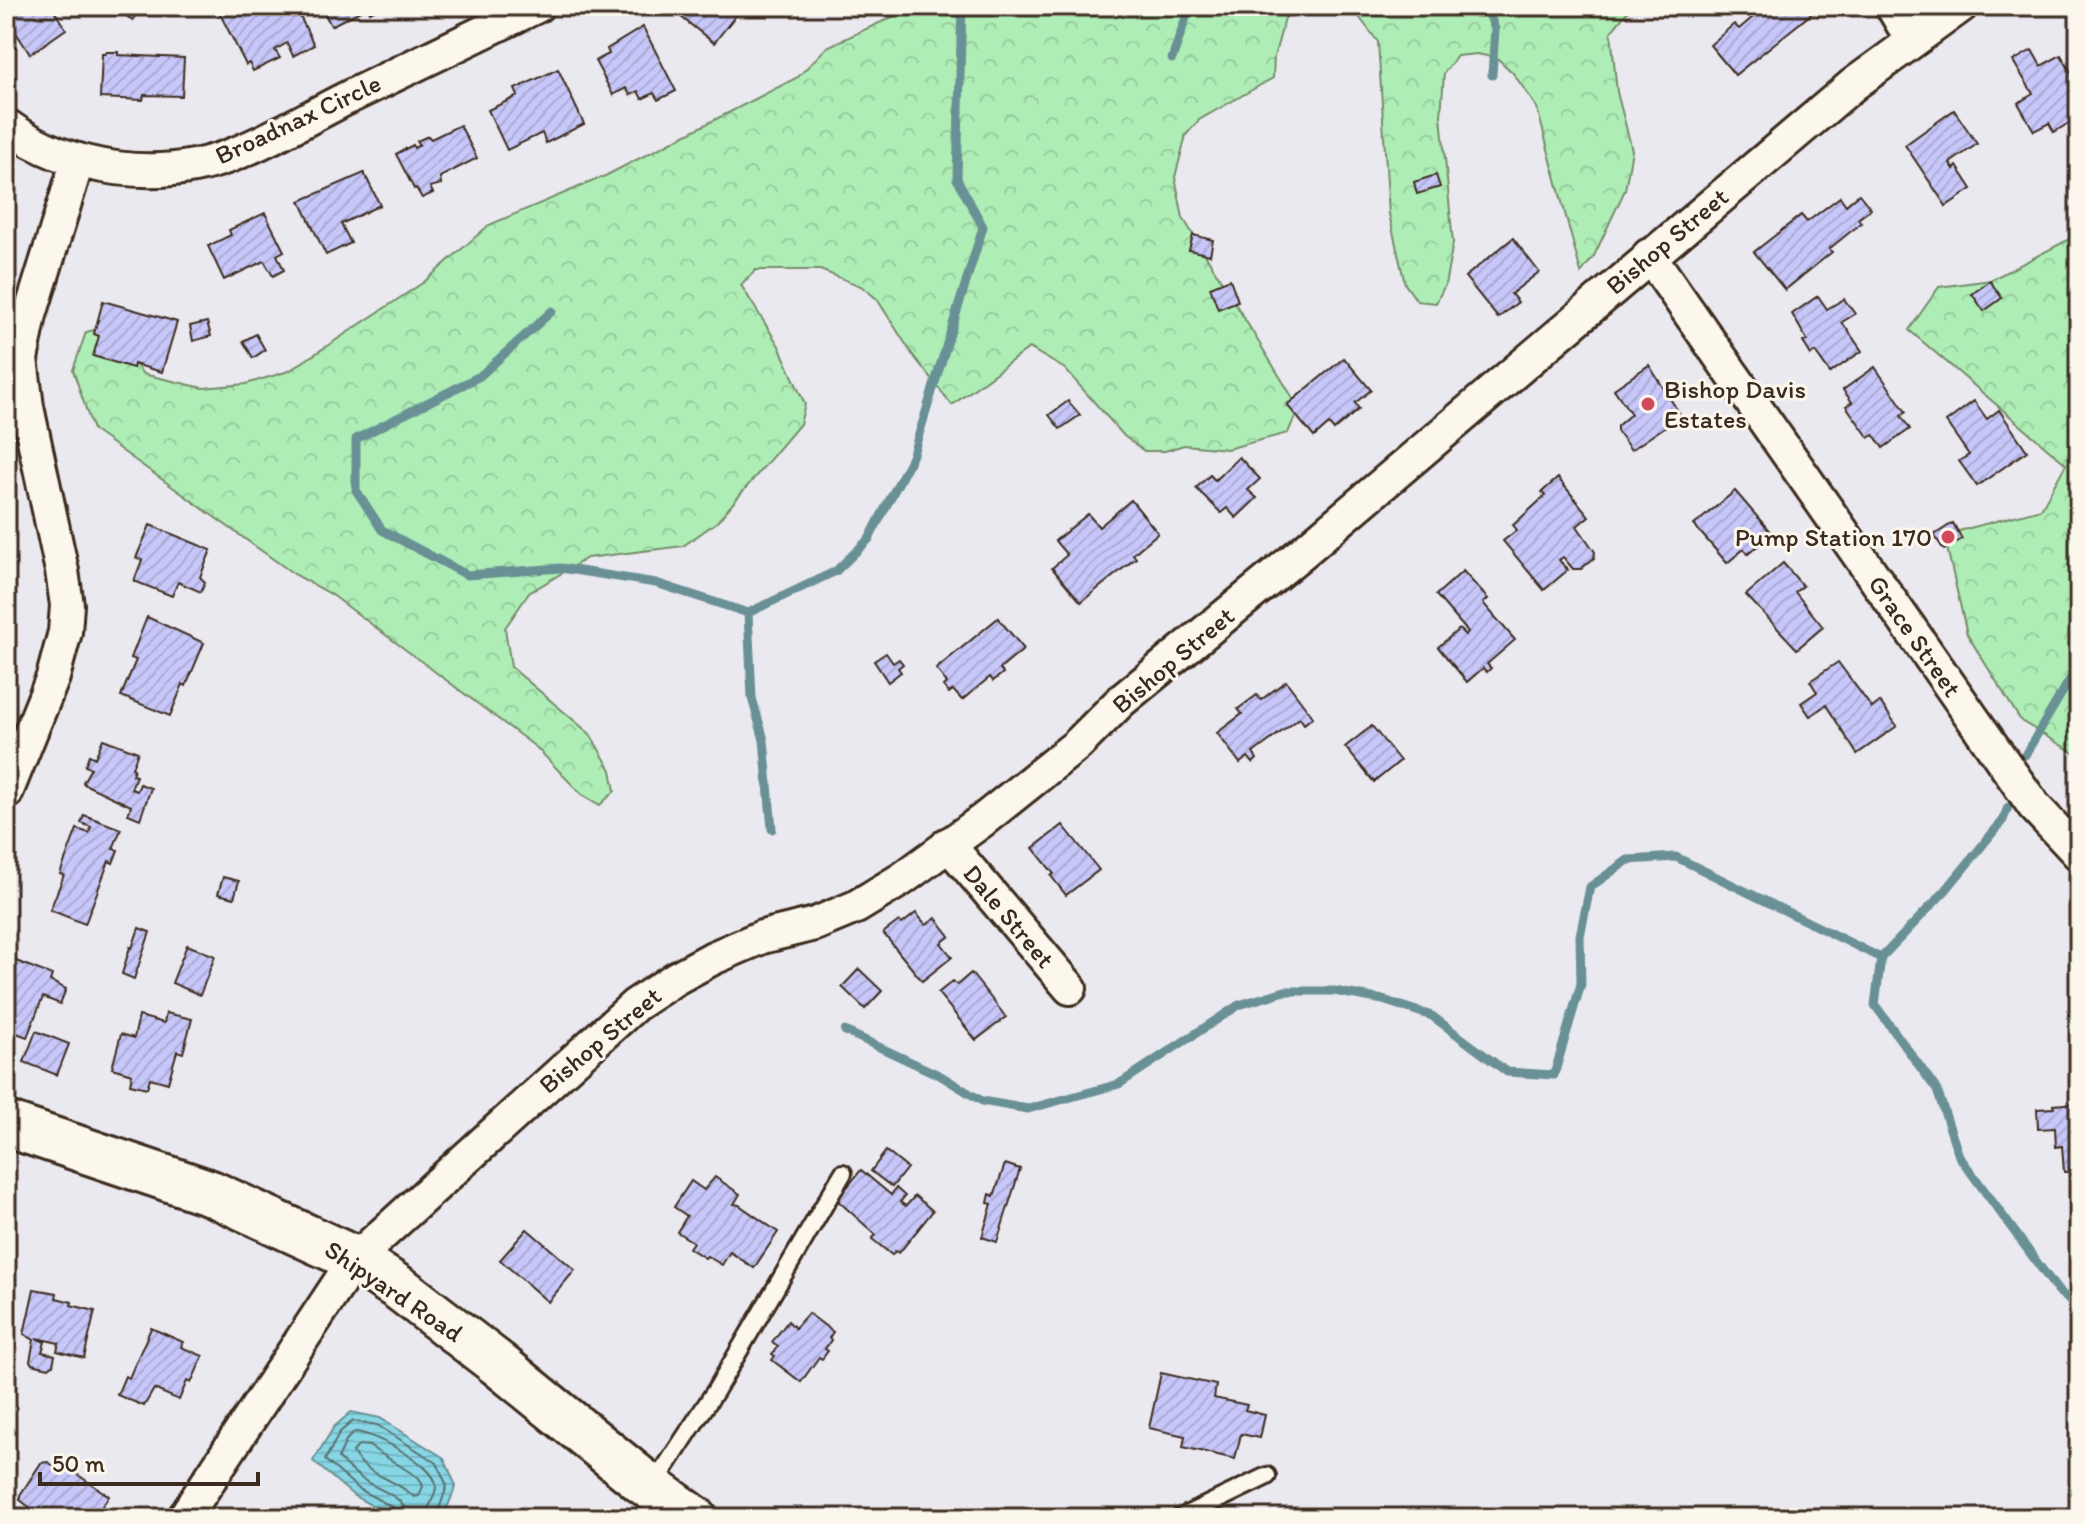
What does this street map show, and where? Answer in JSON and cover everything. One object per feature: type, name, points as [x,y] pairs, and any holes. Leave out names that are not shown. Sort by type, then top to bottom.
[{"type":"street","name":"Broadnax Circle","points":[[6,125],[20,135],[78,160],[127,170],[179,169],[235,154],[537,6]]},
{"type":"street","points":[[1892,6],[1912,40]]},
{"type":"street","name":"Bishop Street","points":[[184,1518],[355,1259],[635,1005],[713,958],[762,937],[815,924],[856,907],[902,879],[1034,781],[1077,745],[1121,701],[1507,381],[1649,255],[1854,84],[1961,6]]},
{"type":"street","points":[[6,793],[53,677],[65,632],[67,605],[62,571],[27,407],[21,359],[30,315],[78,160]]},
{"type":"street","name":"Grace Street","points":[[1649,255],[2034,806],[2079,854]]},
{"type":"street","name":"Dale Street","points":[[948,844],[1070,988]]},
{"type":"street","name":"Shipyard Road","points":[[6,1124],[211,1193],[355,1259],[402,1290],[694,1518]]},
{"type":"lane","points":[[652,1488],[716,1390],[843,1173]]},
{"type":"lane","points":[[1180,1518],[1267,1476]]},
{"type":"green space","points":[[916,6],[1300,6],[1285,18],[1274,57],[1273,78],[1199,120],[1186,135],[1175,177],[1183,218],[1291,395],[1296,414],[1288,433],[1227,449],[1184,445],[1165,451],[1144,451],[1124,436],[1065,369],[1029,348],[952,405],[912,354],[877,299],[861,286],[820,270],[756,270],[741,285],[779,346],[805,404],[800,424],[717,522],[683,546],[587,558],[529,593],[505,628],[511,667],[590,734],[611,770],[615,791],[600,805],[581,794],[537,748],[331,594],[294,574],[93,430],[73,370],[86,332],[106,327],[143,374],[203,388],[246,384],[289,371],[424,282],[489,225],[605,176],[798,77],[827,47]]},
{"type":"green space","points":[[1351,6],[1632,6],[1611,32],[1617,92],[1632,150],[1625,190],[1594,256],[1581,273],[1537,108],[1513,73],[1497,58],[1477,54],[1457,56],[1444,73],[1441,116],[1453,243],[1445,285],[1436,303],[1417,301],[1405,284],[1389,214],[1378,42]]},
{"type":"green space","points":[[2079,234],[2079,756],[2021,721],[1967,634],[1944,535],[2041,509],[2066,464],[1909,330],[1939,287],[1991,280]]},
{"type":"water","points":[[351,1412],[380,1418],[444,1458],[456,1486],[443,1518],[395,1518],[354,1496],[313,1461],[334,1427]]},
{"type":"building","points":[[6,6],[51,6],[66,29],[30,54],[11,25],[6,28]]},
{"type":"building","points":[[110,6],[141,6],[133,20]]},
{"type":"building","points":[[225,6],[271,6],[275,12],[295,6],[314,45],[293,56],[287,43],[275,50],[280,58],[253,71],[249,63],[246,65],[218,10]]},
{"type":"building","points":[[321,6],[382,6],[370,12],[368,7],[331,26]]},
{"type":"building","points":[[688,6],[743,6],[714,43],[680,16]]},
{"type":"building","points":[[1766,6],[1805,6],[1811,14],[1735,75],[1710,45],[1734,24],[1739,29]]},
{"type":"building","points":[[643,27],[676,91],[658,100],[654,93],[642,99],[638,91],[630,95],[626,88],[613,95],[595,61],[609,54],[607,49]]},
{"type":"building","points":[[2032,50],[2041,66],[2061,55],[2079,86],[2079,117],[2054,132],[2049,123],[2034,131],[2018,103],[2033,94],[2013,61]]},
{"type":"building","points":[[102,54],[184,58],[182,96],[144,95],[143,100],[100,98]]},
{"type":"building","points":[[558,69],[584,124],[546,143],[542,133],[507,150],[488,110],[518,96],[515,89]]},
{"type":"building","points":[[1954,110],[1977,144],[1950,163],[1954,169],[1957,166],[1972,189],[1946,206],[1905,145]]},
{"type":"building","points":[[460,125],[477,158],[440,177],[441,184],[430,187],[433,193],[422,198],[396,154],[413,145],[414,148],[419,145],[417,141],[428,136],[431,139]]},
{"type":"building","points":[[364,173],[380,205],[341,224],[351,243],[326,255],[300,201]]},
{"type":"building","points":[[1436,175],[1440,187],[1417,194],[1414,182]]},
{"type":"building","points":[[1859,194],[1871,209],[1858,219],[1861,223],[1829,249],[1832,252],[1785,290],[1754,252],[1801,215],[1807,222],[1840,197],[1846,205]]},
{"type":"building","points":[[265,213],[284,251],[277,255],[284,270],[273,276],[264,261],[224,280],[208,246],[231,235],[229,230]]},
{"type":"building","points":[[1193,235],[1213,240],[1210,255],[1189,250]]},
{"type":"building","points":[[1513,238],[1539,272],[1511,294],[1518,302],[1498,318],[1465,277]]},
{"type":"building","points":[[1230,279],[1238,301],[1218,309],[1210,287]]},
{"type":"building","points":[[1990,281],[2002,298],[1984,311],[1972,294]]},
{"type":"building","points":[[1818,296],[1827,309],[1844,299],[1855,314],[1842,322],[1862,351],[1830,373],[1815,352],[1811,355],[1803,342],[1807,340],[1792,314]]},
{"type":"building","points":[[103,301],[177,322],[162,372],[134,364],[133,368],[93,356],[99,336],[94,334]]},
{"type":"building","points":[[207,322],[211,336],[193,341],[190,326]]},
{"type":"building","points":[[256,334],[265,350],[253,358],[243,341]]},
{"type":"building","points":[[1344,358],[1371,390],[1355,403],[1359,409],[1334,430],[1329,424],[1314,437],[1287,405]]},
{"type":"building","name":"Bishop Davis Estates","points":[[1649,365],[1681,416],[1631,450],[1617,431],[1617,426],[1631,414],[1614,389]]},
{"type":"building","points":[[1875,367],[1906,412],[1901,416],[1910,429],[1883,448],[1874,435],[1869,438],[1846,406],[1852,402],[1843,390]]},
{"type":"building","points":[[1068,401],[1080,415],[1060,429],[1049,415]]},
{"type":"building","points":[[1974,401],[1987,419],[1999,410],[2027,451],[1977,486],[1959,461],[1969,455],[1946,422]]},
{"type":"building","points":[[1239,457],[1260,479],[1248,490],[1257,498],[1236,518],[1227,508],[1221,513],[1196,488],[1210,475],[1215,480]]},
{"type":"building","points":[[1558,478],[1589,516],[1577,526],[1595,552],[1594,558],[1581,569],[1573,569],[1563,557],[1559,560],[1568,570],[1544,590],[1503,541],[1517,530],[1513,525],[1545,496],[1542,492]]},
{"type":"building","points":[[1735,491],[1772,534],[1748,554],[1744,549],[1727,563],[1694,525]]},
{"type":"building","points":[[1131,500],[1158,533],[1133,554],[1136,558],[1081,602],[1052,568],[1067,555],[1055,541],[1088,514],[1099,527]]},
{"type":"building","name":"Pump Station 170","points":[[1953,523],[1962,539],[1944,550],[1934,535]]},
{"type":"building","points":[[150,525],[211,550],[200,577],[205,582],[201,592],[178,582],[172,596],[134,581],[142,560],[136,558]]},
{"type":"building","points":[[1783,563],[1803,586],[1795,592],[1823,627],[1797,649],[1746,595]]},
{"type":"building","points":[[1463,571],[1488,599],[1483,603],[1515,640],[1487,664],[1491,668],[1487,672],[1483,668],[1467,682],[1438,647],[1459,629],[1465,635],[1468,632],[1436,595]]},
{"type":"building","points":[[147,617],[204,643],[170,716],[121,696],[136,660],[131,658]]},
{"type":"building","points":[[998,618],[1024,649],[1000,669],[1003,673],[993,681],[990,677],[962,700],[953,690],[949,693],[943,686],[947,683],[936,669]]},
{"type":"building","points":[[886,653],[893,663],[899,659],[903,664],[898,668],[901,672],[888,682],[874,661]]},
{"type":"building","points":[[1838,662],[1872,708],[1880,702],[1897,726],[1857,754],[1826,705],[1810,716],[1801,703],[1817,692],[1810,681]]},
{"type":"building","points":[[1286,681],[1313,717],[1304,724],[1300,718],[1253,753],[1257,759],[1253,763],[1248,757],[1240,763],[1217,733],[1242,714],[1238,709],[1257,695],[1261,700]]},
{"type":"building","points":[[1372,726],[1400,761],[1374,782],[1345,747]]},
{"type":"building","points":[[103,739],[138,752],[132,768],[132,775],[136,776],[131,789],[137,791],[140,784],[151,788],[140,819],[128,814],[131,806],[83,782],[91,768],[85,766],[89,755],[95,758]]},
{"type":"building","points":[[84,815],[121,829],[113,849],[118,850],[113,863],[109,861],[85,924],[50,910],[77,829],[89,833],[91,827],[81,823]]},
{"type":"building","points":[[1063,825],[1099,870],[1066,895],[1033,848]]},
{"type":"building","points":[[223,877],[239,881],[234,898],[218,894]]},
{"type":"building","points":[[916,913],[926,925],[936,918],[950,936],[941,943],[952,957],[922,981],[883,933]]},
{"type":"building","points":[[139,928],[150,932],[134,979],[122,974]]},
{"type":"building","points":[[187,945],[215,956],[200,995],[172,983]]},
{"type":"building","points":[[11,959],[52,975],[50,981],[66,989],[60,1004],[43,997],[27,1037],[6,1029],[6,972]]},
{"type":"building","points":[[859,969],[882,991],[865,1009],[842,987]]},
{"type":"building","points":[[971,973],[1006,1017],[976,1040],[938,993],[953,981],[957,985]]},
{"type":"building","points":[[166,1013],[192,1019],[183,1053],[177,1051],[168,1083],[150,1078],[147,1088],[130,1084],[132,1074],[112,1068],[121,1034],[134,1038],[139,1016],[164,1023]]},
{"type":"building","points":[[36,1031],[69,1044],[57,1075],[24,1062]]},
{"type":"building","points":[[2079,1103],[2079,1172],[2064,1172],[2062,1146],[2056,1147],[2055,1128],[2038,1129],[2037,1109]]},
{"type":"building","points":[[886,1151],[907,1168],[892,1187],[871,1171]]},
{"type":"building","points":[[1005,1164],[1020,1169],[997,1242],[982,1237],[992,1204],[988,1203],[990,1194],[994,1196]]},
{"type":"building","points":[[861,1170],[891,1195],[896,1188],[905,1196],[900,1202],[906,1206],[915,1196],[933,1211],[899,1253],[895,1251],[892,1255],[872,1239],[876,1235],[837,1200]]},
{"type":"building","points":[[715,1177],[740,1194],[734,1204],[778,1232],[754,1268],[730,1252],[722,1265],[707,1256],[705,1258],[689,1248],[693,1242],[677,1232],[687,1216],[674,1207],[691,1181],[704,1190]]},
{"type":"building","points":[[527,1229],[575,1270],[548,1302],[500,1260]]},
{"type":"building","points":[[34,1289],[57,1293],[56,1298],[95,1311],[84,1358],[57,1351],[59,1343],[36,1338],[45,1342],[42,1352],[55,1355],[49,1368],[32,1364],[34,1340],[24,1334]]},
{"type":"building","points":[[808,1313],[833,1332],[825,1349],[828,1351],[822,1359],[819,1357],[801,1382],[772,1360],[778,1346],[772,1342],[788,1321],[795,1328]]},
{"type":"building","points":[[151,1328],[183,1342],[181,1347],[203,1356],[179,1400],[154,1389],[144,1406],[117,1395],[125,1376],[129,1378]]},
{"type":"building","points":[[1161,1373],[1216,1385],[1214,1398],[1247,1405],[1245,1410],[1265,1415],[1260,1438],[1241,1434],[1235,1459],[1183,1447],[1185,1436],[1149,1428]]},
{"type":"building","points":[[48,1462],[61,1471],[65,1466],[109,1496],[94,1518],[44,1518],[20,1500],[20,1495],[41,1463]]},
{"type":"waterway","points":[[552,311],[480,376],[356,439],[356,490],[382,530],[467,575],[561,568],[656,583],[748,613],[836,571],[869,539],[912,457],[983,227],[957,179],[962,6]]},
{"type":"waterway","points":[[1172,59],[1190,6]]},
{"type":"waterway","points":[[1486,6],[1495,29],[1492,75]]},
{"type":"waterway","points":[[748,613],[752,698],[764,740],[772,829]]},
{"type":"waterway","points":[[2025,755],[2079,664]]},
{"type":"waterway","points":[[2008,807],[2003,820],[1946,890],[1881,958],[1875,1005],[1937,1090],[1959,1156],[2058,1291],[2079,1308]]},
{"type":"waterway","points":[[845,1031],[941,1076],[982,1101],[1028,1109],[1119,1084],[1239,1005],[1285,991],[1334,991],[1383,1000],[1432,1016],[1507,1072],[1554,1075],[1581,984],[1580,936],[1590,887],[1628,860],[1676,857],[1881,958]]},
{"type":"place","name":"Bishop Davis Estates","points":[[1648,404]]},
{"type":"place","name":"Pump Station 170","points":[[1948,537]]}]
